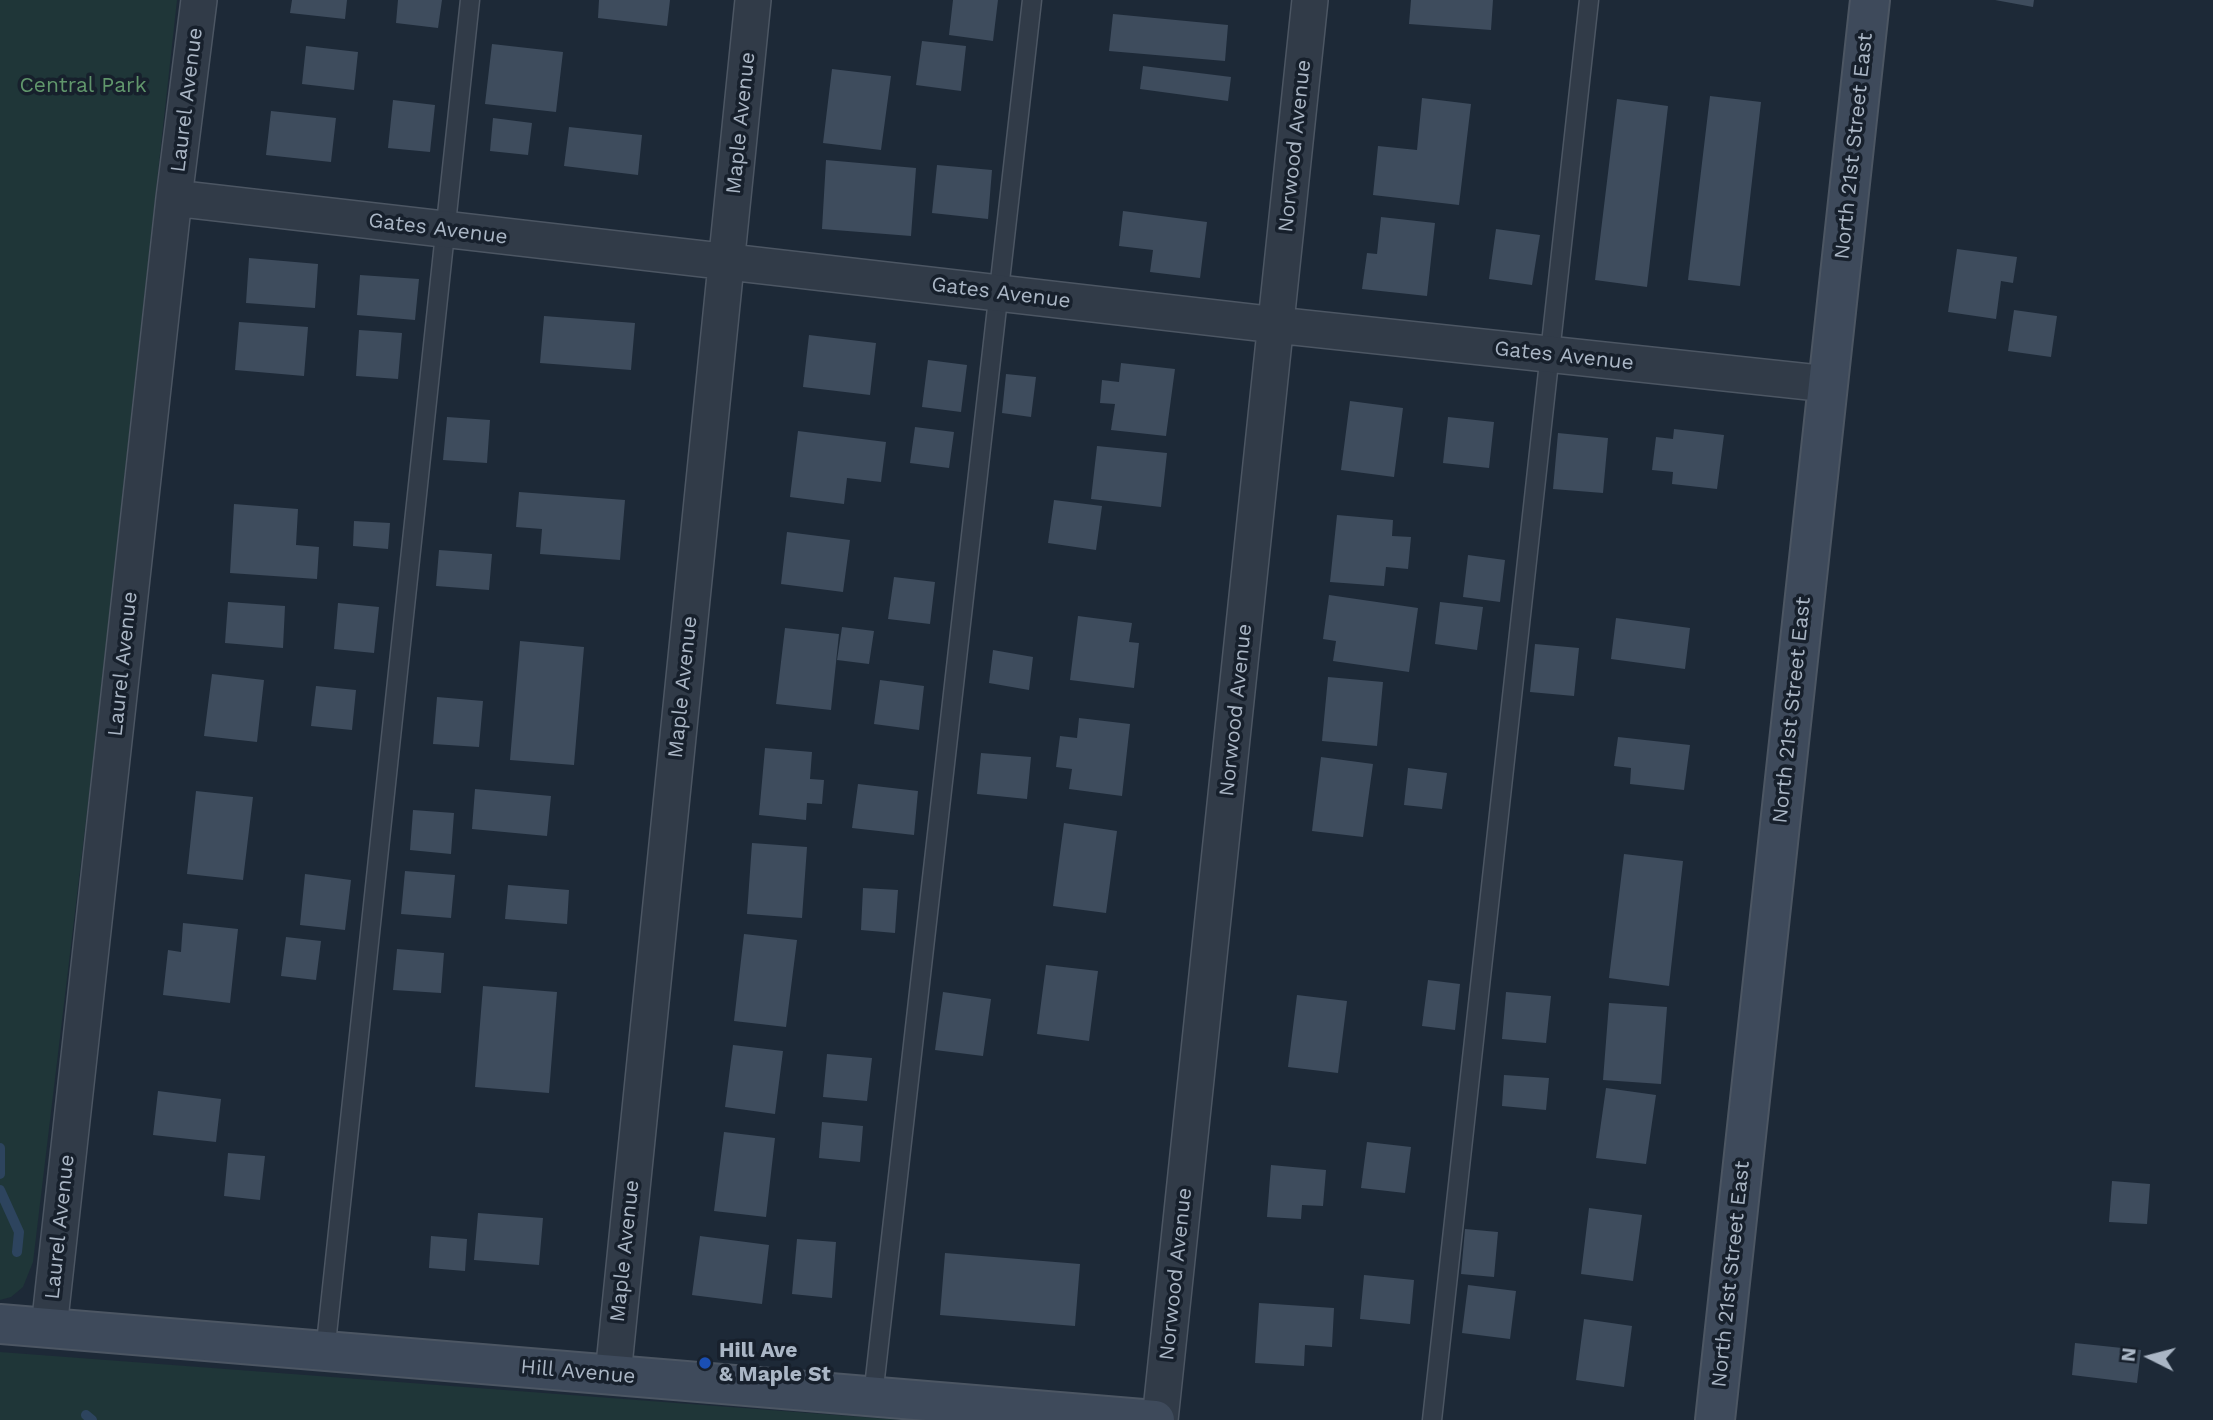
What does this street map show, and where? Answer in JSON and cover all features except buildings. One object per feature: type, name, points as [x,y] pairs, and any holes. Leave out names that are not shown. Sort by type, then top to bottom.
[{"type":"street","name":"Laurel Avenue","points":[[49,1328],[174,198],[199,0]]},
{"type":"street","name":"Maple Avenue","points":[[613,1375],[753,0]]},
{"type":"street","name":"Norwood Avenue","points":[[1158,1420],[1310,0]]},
{"type":"street","name":"North 21st Street East","points":[[1715,1420],[1870,0]]},
{"type":"street","name":"Gates Avenue","points":[[174,198],[1276,325],[1828,384]]},
{"type":"street","name":"Hill Avenue","points":[[0,1324],[1158,1420]]},
{"type":"lane","points":[[325,1353],[448,230],[470,0]]},
{"type":"lane","points":[[873,1396],[1032,0]]},
{"type":"lane","points":[[1432,1420],[1547,354],[1589,0]]},
{"type":"green space","name":"Central Park","points":[[0,0],[177,0],[92,770],[33,1262],[23,1287],[11,1297],[0,1300]]},
{"type":"green space","points":[[0,1352],[902,1420],[0,1420]]},
{"type":"waterway","points":[[0,1148],[0,1174]]},
{"type":"waterway","points":[[0,1190],[19,1232],[17,1252]]},
{"type":"waterway","points":[[86,1415],[92,1420]]},
{"type":"place","name":"Hill Ave & Maple St","points":[[705,1363]]}]
